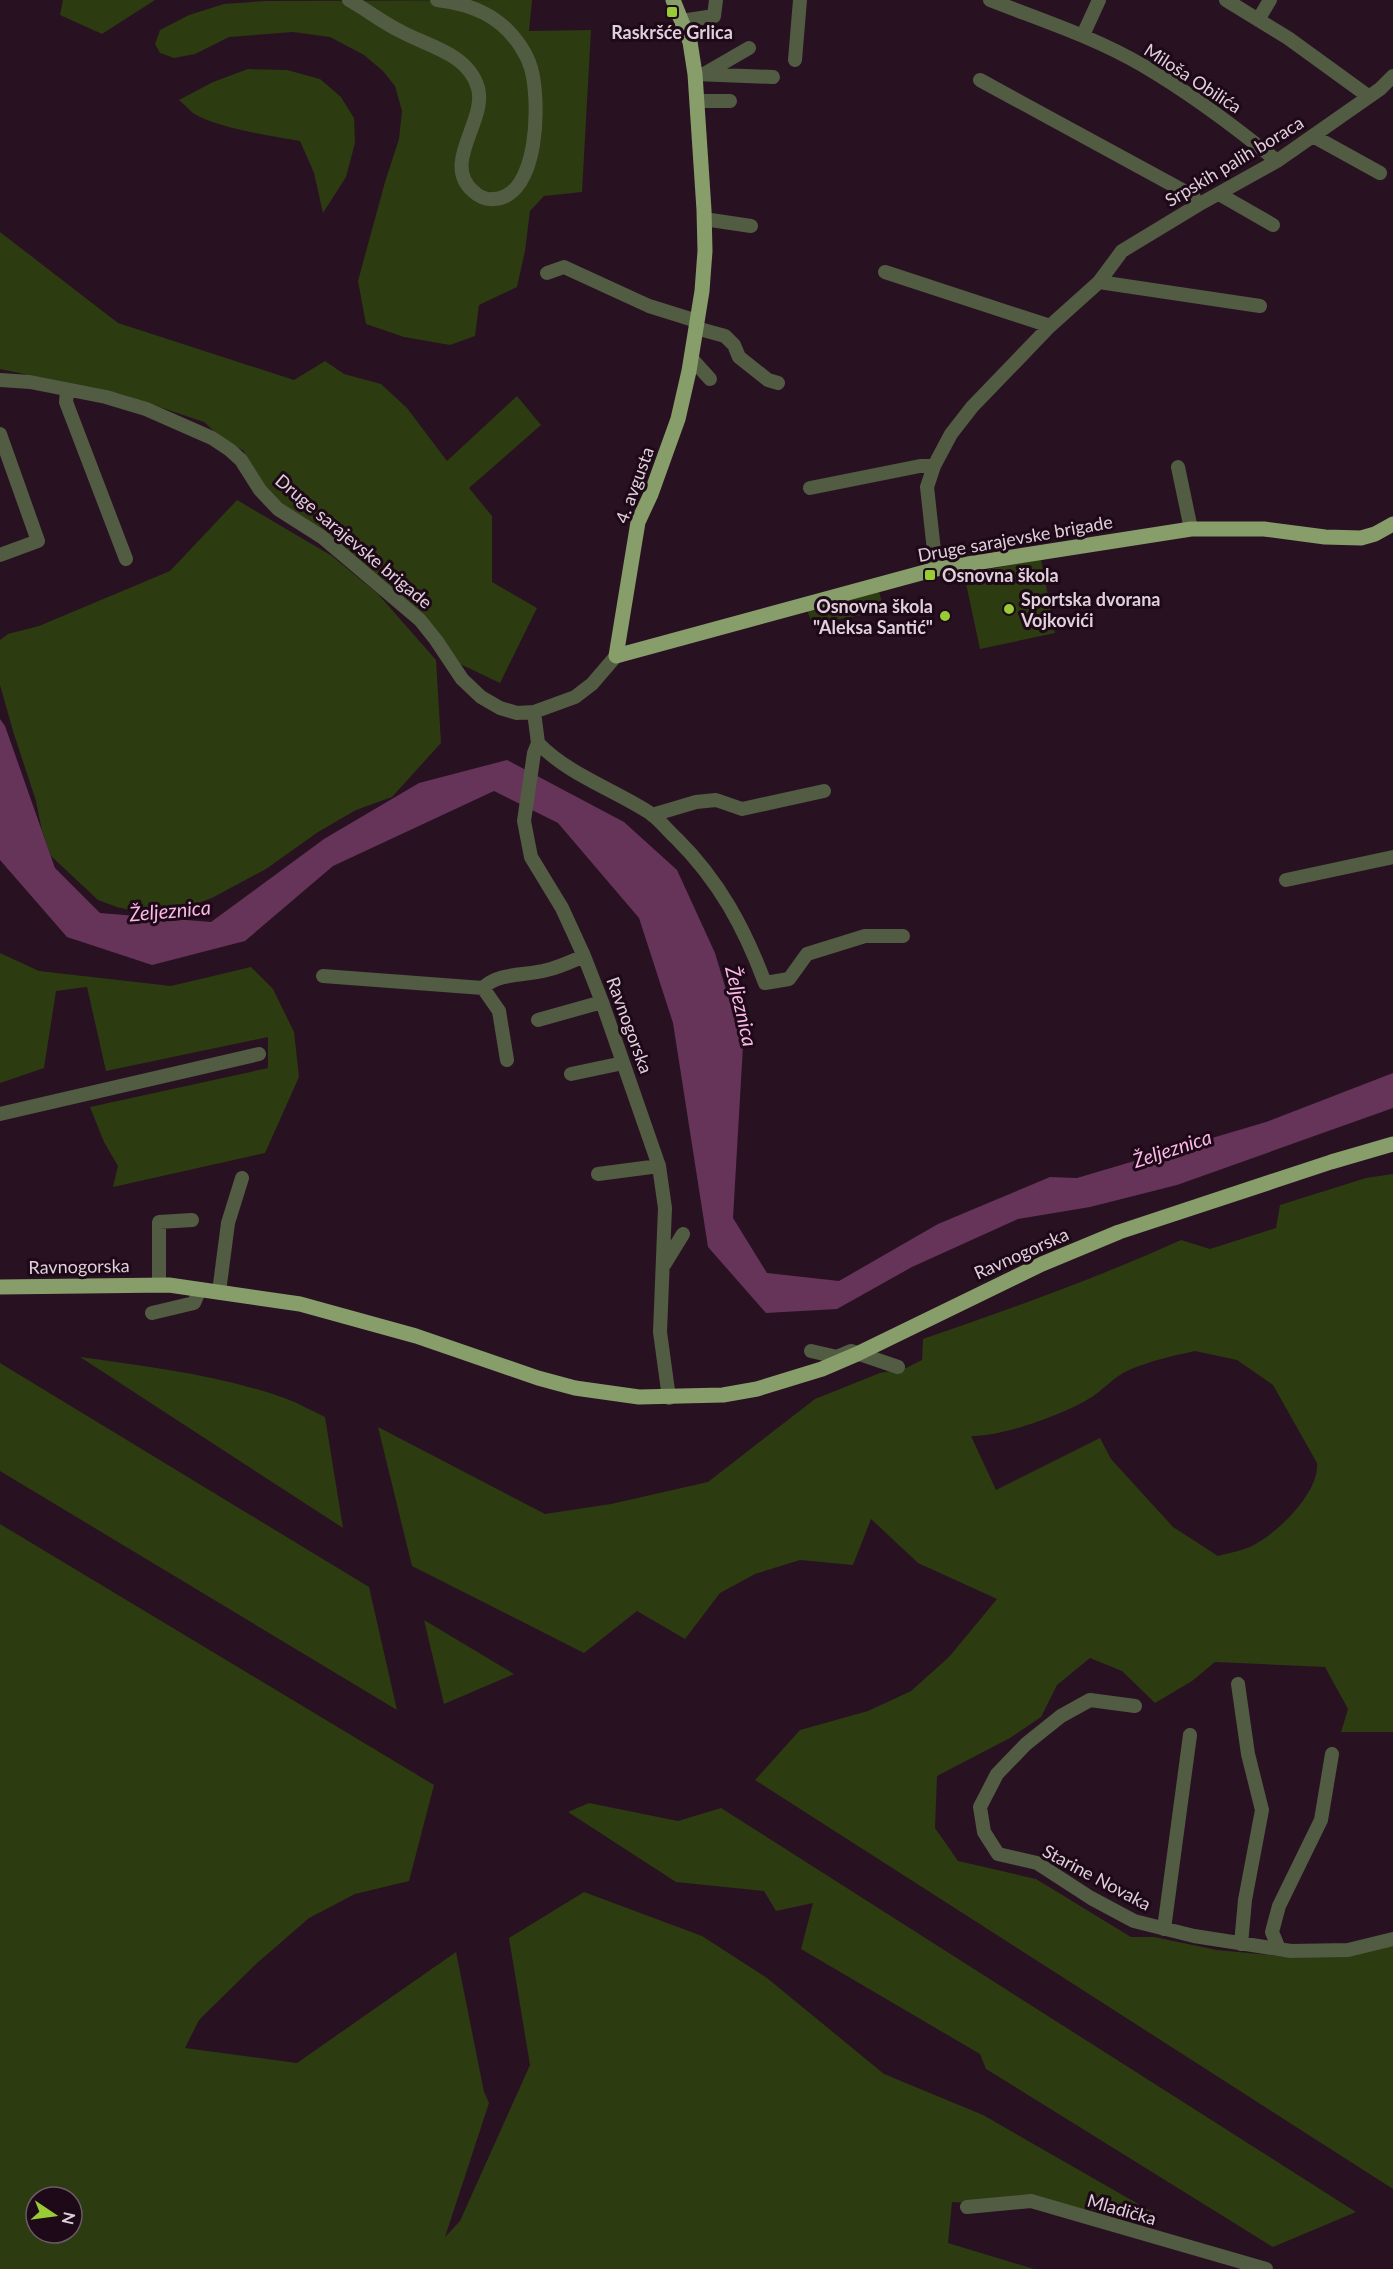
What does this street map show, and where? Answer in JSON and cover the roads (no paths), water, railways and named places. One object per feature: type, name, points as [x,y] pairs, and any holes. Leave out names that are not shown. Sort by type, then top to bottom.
[{"type":"main road","name":"4. avgusta","points":[[616,656],[638,522],[678,419],[697,325],[705,251],[698,101],[699,74],[690,42],[673,0]]},
{"type":"main road","name":"Druge sarajevske brigade","points":[[616,656],[936,569],[1191,529],[1264,529],[1352,538],[1375,534],[1393,524]]},
{"type":"main road","name":"Ravnogorska","points":[[0,1287],[159,1285],[200,1289],[300,1304],[416,1336],[538,1378],[575,1388],[639,1397],[723,1395],[757,1389],[792,1379],[857,1354],[1042,1264],[1119,1232],[1331,1162],[1393,1144]]},
{"type":"street","points":[[350,0],[360,0]]},
{"type":"street","points":[[350,0],[400,31],[444,51],[462,63],[470,73],[478,86],[481,103],[463,155],[463,176],[472,191],[482,197],[493,200],[506,197],[521,182],[533,147],[535,95],[531,66],[521,47],[490,17],[475,7],[437,0]]},
{"type":"street","points":[[681,21],[714,16],[716,0]]},
{"type":"street","points":[[795,60],[800,0]]},
{"type":"street","name":"Miloša Obilića","points":[[990,0],[1083,35],[1141,64],[1191,95],[1277,161]]},
{"type":"street","points":[[1083,35],[1099,0]]},
{"type":"street","points":[[1226,0],[1333,70],[1368,96]]},
{"type":"street","points":[[1258,20],[1270,0]]},
{"type":"street","points":[[699,74],[749,48]]},
{"type":"street","points":[[699,74],[773,77]]},
{"type":"street","name":"Srpskih palih boraca","points":[[936,569],[927,487],[934,466],[951,434],[972,407],[1050,326],[1099,282],[1122,251],[1277,161],[1380,89],[1393,76]]},
{"type":"street","points":[[980,80],[1193,196],[1198,205]]},
{"type":"street","points":[[698,101],[730,101]]},
{"type":"street","points":[[1313,136],[1380,173]]},
{"type":"street","points":[[1219,194],[1273,225]]},
{"type":"street","points":[[704,219],[751,226]]},
{"type":"street","points":[[548,273],[564,267],[649,306],[725,336],[734,345],[739,357],[768,380],[778,383]]},
{"type":"street","points":[[885,272],[1050,326]]},
{"type":"street","points":[[1099,282],[1260,306]]},
{"type":"street","points":[[636,292],[649,306]]},
{"type":"street","points":[[691,358],[710,379]]},
{"type":"street","name":"Druge sarajevske brigade","points":[[0,380],[30,382],[106,397],[146,409],[212,438],[241,460],[260,490],[278,509],[322,537],[420,620],[436,639],[462,680],[481,697],[500,708],[516,712],[534,712],[575,697],[592,684],[616,656]]},
{"type":"street","points":[[67,391],[66,402],[126,559]]},
{"type":"street","points":[[0,434],[38,541],[0,555]]},
{"type":"street","points":[[810,489],[920,466],[934,466]]},
{"type":"street","points":[[1178,467],[1191,529]]},
{"type":"street","name":"Ravnogorska","points":[[534,712],[536,748],[524,821],[531,857],[562,908],[584,956],[659,1166],[665,1208],[660,1332],[669,1398]]},
{"type":"street","points":[[536,748],[652,815],[696,858],[730,905],[749,941],[765,983],[789,979],[807,954],[866,936],[903,936]]},
{"type":"street","points":[[652,815],[696,802],[716,800],[742,809],[824,791]]},
{"type":"street","points":[[1286,880],[1393,856]]},
{"type":"street","points":[[323,976],[483,988],[500,978],[547,970],[584,956]]},
{"type":"street","points":[[483,988],[499,1011],[507,1060]]},
{"type":"street","points":[[538,1020],[602,1002]]},
{"type":"street","points":[[0,1114],[259,1054]]},
{"type":"street","points":[[571,1074],[622,1063]]},
{"type":"street","points":[[598,1174],[659,1166]]},
{"type":"street","points":[[219,1292],[228,1223],[242,1178]]},
{"type":"street","points":[[159,1285],[159,1222],[192,1220]]},
{"type":"street","points":[[663,1267],[683,1234]]},
{"type":"street","points":[[152,1313],[194,1304],[200,1289]]},
{"type":"street","points":[[811,1351],[837,1357],[851,1351],[898,1367]]},
{"type":"street","points":[[1238,1684],[1248,1754],[1262,1810],[1245,1900],[1241,1944]]},
{"type":"street","name":"Starine Novaka","points":[[1135,1706],[1090,1700],[1061,1716],[1026,1744],[998,1774],[980,1807],[984,1832],[998,1854],[1036,1863],[1091,1898],[1134,1921],[1194,1936],[1291,1951],[1348,1950],[1393,1939]]},
{"type":"street","points":[[1164,1929],[1190,1735]]},
{"type":"street","points":[[1279,1949],[1272,1932],[1279,1906],[1321,1820],[1332,1754]]},
{"type":"street","name":"Mladička","points":[[967,2207],[1031,2201],[1266,2269]]},
{"type":"place","name":"Raskršće Grlica","points":[[672,12]]},
{"type":"place","name":"Osnovna škola","points":[[930,575]]},
{"type":"place","name":"Sportska dvorana Vojkovići","points":[[1009,609]]},
{"type":"place","name":"Osnovna škola \"Aleksa Santić\"","points":[[945,616]]},
{"type":"water label","name":"Željeznica","points":[[170,910]]},
{"type":"water label","name":"Željeznica","points":[[742,1006]]},
{"type":"water label","name":"Željeznica","points":[[1172,1148]]}]
